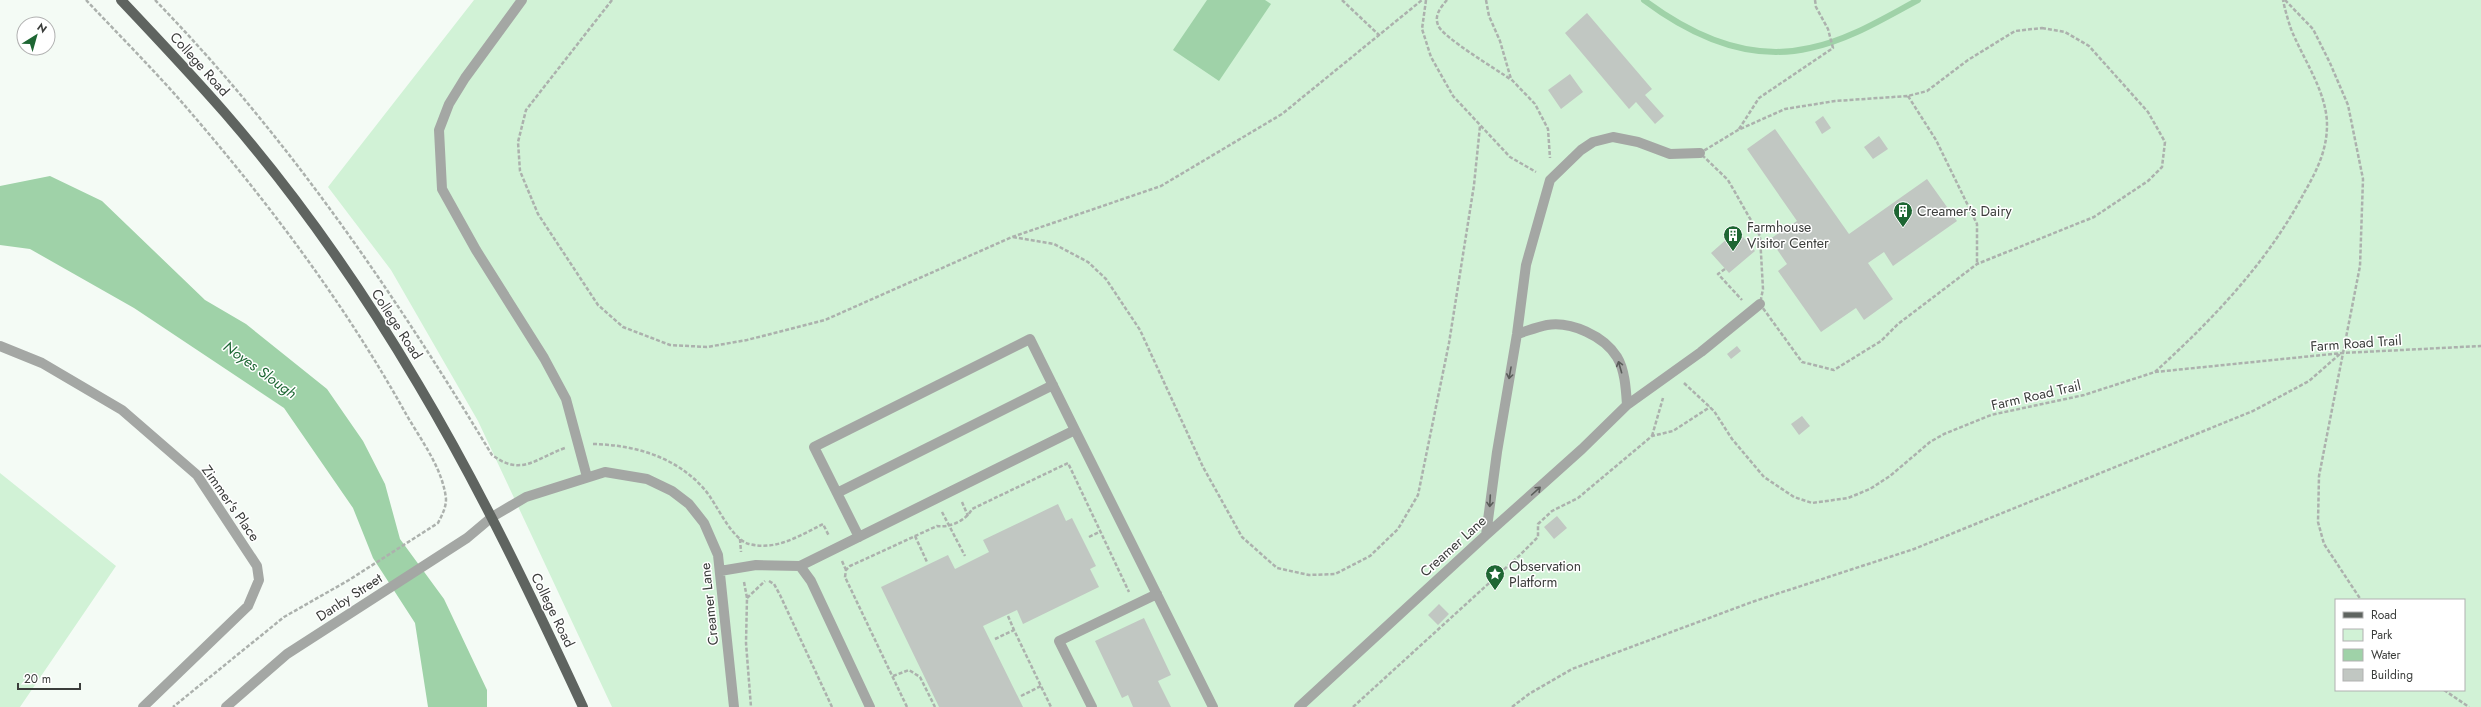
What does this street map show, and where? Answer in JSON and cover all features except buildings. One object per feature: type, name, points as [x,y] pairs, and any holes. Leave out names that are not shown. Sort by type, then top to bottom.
[{"type":"main road","name":"College Road","points":[[121,0],[226,114],[323,239],[417,382],[492,517],[583,707]]},
{"type":"street","points":[[522,0],[465,78],[449,104],[439,130],[442,189],[476,250],[544,358],[566,399],[587,477]]},
{"type":"street","points":[[1486,535],[1497,452],[1517,334],[1526,266],[1550,180],[1581,150],[1593,142],[1613,137],[1638,142],[1670,154],[1700,153]]},
{"type":"street","name":"Creamer Lane","points":[[1299,707],[1486,535],[1582,450],[1627,405],[1760,304]]},
{"type":"street","points":[[1517,334],[1548,325],[1574,327],[1599,338],[1618,357],[1626,385],[1627,405]]},
{"type":"street","points":[[859,537],[814,447],[1030,339],[1213,707]]},
{"type":"street","name":"Zimmer's Place","points":[[0,346],[42,363],[122,410],[197,475],[257,566],[259,580],[255,594],[248,606],[143,707]]},
{"type":"street","points":[[837,493],[1053,385]]},
{"type":"street","points":[[720,571],[756,564],[800,566],[1075,430]]},
{"type":"street","name":"Creamer Lane","points":[[492,517],[526,497],[605,472],[647,479],[672,492],[689,504],[704,523],[718,555],[734,707]]},
{"type":"street","name":"Danby Street","points":[[226,707],[287,654],[466,538],[492,517]]},
{"type":"street","points":[[800,566],[811,581],[870,707]]},
{"type":"street","points":[[1092,707],[1059,641],[1157,594]]},
{"type":"path","points":[[86,0],[185,106],[259,196],[328,288],[390,385],[439,473],[444,488],[445,510],[438,523],[424,534],[349,580],[284,617],[263,632],[173,707]]},
{"type":"path","points":[[155,0],[204,50],[259,115],[331,208],[398,304],[492,455],[511,466],[525,465],[577,444],[631,447],[670,461],[705,490],[724,519],[740,538],[748,544],[772,547],[823,524],[846,570],[845,577],[907,707]]},
{"type":"path","points":[[612,0],[526,110],[518,142],[520,171],[538,214],[598,305],[623,327],[670,345],[707,347],[747,340],[824,320],[1012,237],[1161,186],[1282,114],[1380,36],[1422,0]]},
{"type":"path","points":[[1342,0],[1380,36]]},
{"type":"path","points":[[1426,0],[1422,29],[1431,57],[1453,96],[1510,158],[1550,180]]},
{"type":"path","points":[[1448,0],[1438,14],[1437,23],[1440,29],[1455,43],[1511,79],[1535,104],[1548,129],[1550,180]]},
{"type":"path","points":[[1486,0],[1488,16],[1500,41],[1511,79]]},
{"type":"path","points":[[1738,130],[1758,98],[1833,48],[1828,29],[1816,7],[1815,0]]},
{"type":"path","points":[[2284,0],[2313,29],[2330,63],[2348,105],[2363,179],[2360,266],[2319,476],[2318,522],[2324,544],[2360,599]]},
{"type":"path","points":[[2155,372],[2194,336],[2240,287],[2287,225],[2320,163],[2327,125],[2325,107],[2291,29],[2284,0]]},
{"type":"path","points":[[2042,28],[2065,32],[2090,46],[2148,112],[2165,142],[2162,167],[2148,180],[2094,217],[1977,264],[1898,324],[1881,341],[1834,370],[1802,362],[1760,304],[1763,289],[1760,236],[1728,180],[1700,153],[1738,130],[1785,109],[1835,101],[1908,96],[1927,91],[1968,60],[2015,31],[2042,28]]},
{"type":"path","points":[[1908,96],[1936,140],[1976,224],[1977,264]]},
{"type":"path","points":[[1012,237],[1054,244],[1088,262],[1106,279],[1140,330],[1204,467],[1242,537],[1277,568],[1309,575],[1335,574],[1370,556],[1376,551],[1398,529],[1418,495],[1449,343],[1474,185],[1480,126]]},
{"type":"path","points":[[1725,269],[1718,274],[1751,311]]},
{"type":"path","name":"Farm Road Trail","points":[[1669,374],[1688,385],[1710,407],[1732,438],[1764,477],[1794,497],[1812,503],[1832,502],[1870,488],[1944,434],[1991,415],[2084,395],[2155,372],[2342,353],[2481,346]]},
{"type":"path","points":[[1512,707],[1529,694],[1572,669],[1752,602],[1914,549],[2253,411],[2309,381],[2342,353]]},
{"type":"path","points":[[1652,436],[1669,374]]},
{"type":"path","points":[[1353,707],[1521,554],[1538,537],[1538,524],[1552,511],[1578,498],[1619,461],[1652,436],[1673,431],[1710,407]]},
{"type":"path","points":[[846,570],[937,526],[945,527],[950,525],[968,516],[972,510],[1068,463],[1135,604]]},
{"type":"path","points":[[935,499],[965,556]]},
{"type":"path","points":[[1089,537],[1101,531]]},
{"type":"path","points":[[915,536],[927,562]]},
{"type":"path","points":[[751,707],[746,643],[747,598],[767,580],[774,584],[780,595],[832,707]]},
{"type":"path","points":[[1008,616],[1051,707]]},
{"type":"path","points":[[995,639],[1014,630]]},
{"type":"path","points":[[893,676],[909,670],[920,677],[935,707]]},
{"type":"path","points":[[1021,696],[1041,686]]},
{"type":"path","points":[[2445,691],[2469,707]]},
{"type":"green space","points":[[474,0],[2481,0],[2481,707],[612,707],[478,421],[391,270],[328,187]]},
{"type":"green space","points":[[0,473],[116,566],[20,707],[0,707]]},
{"type":"water","points":[[1207,0],[1265,0],[1271,4],[1219,81],[1173,50]]},
{"type":"water","name":"Noyes Slough","points":[[50,176],[102,201],[205,300],[246,324],[327,389],[363,441],[385,484],[400,539],[444,599],[487,690],[487,707],[428,707],[415,623],[373,558],[353,508],[284,408],[134,308],[30,249],[0,245],[0,186]]},
{"type":"waterway","points":[[1644,0],[1662,13],[1702,35],[1722,43],[1766,51],[1788,51],[1810,48],[1839,40],[1866,28],[1918,0]]},
{"type":"place","name":"Creamer's Dairy","points":[[1903,228]]},
{"type":"place","name":"Farmhouse Visitor Center","points":[[1733,252]]},
{"type":"place","name":"Observation Platform","points":[[1495,591]]}]
